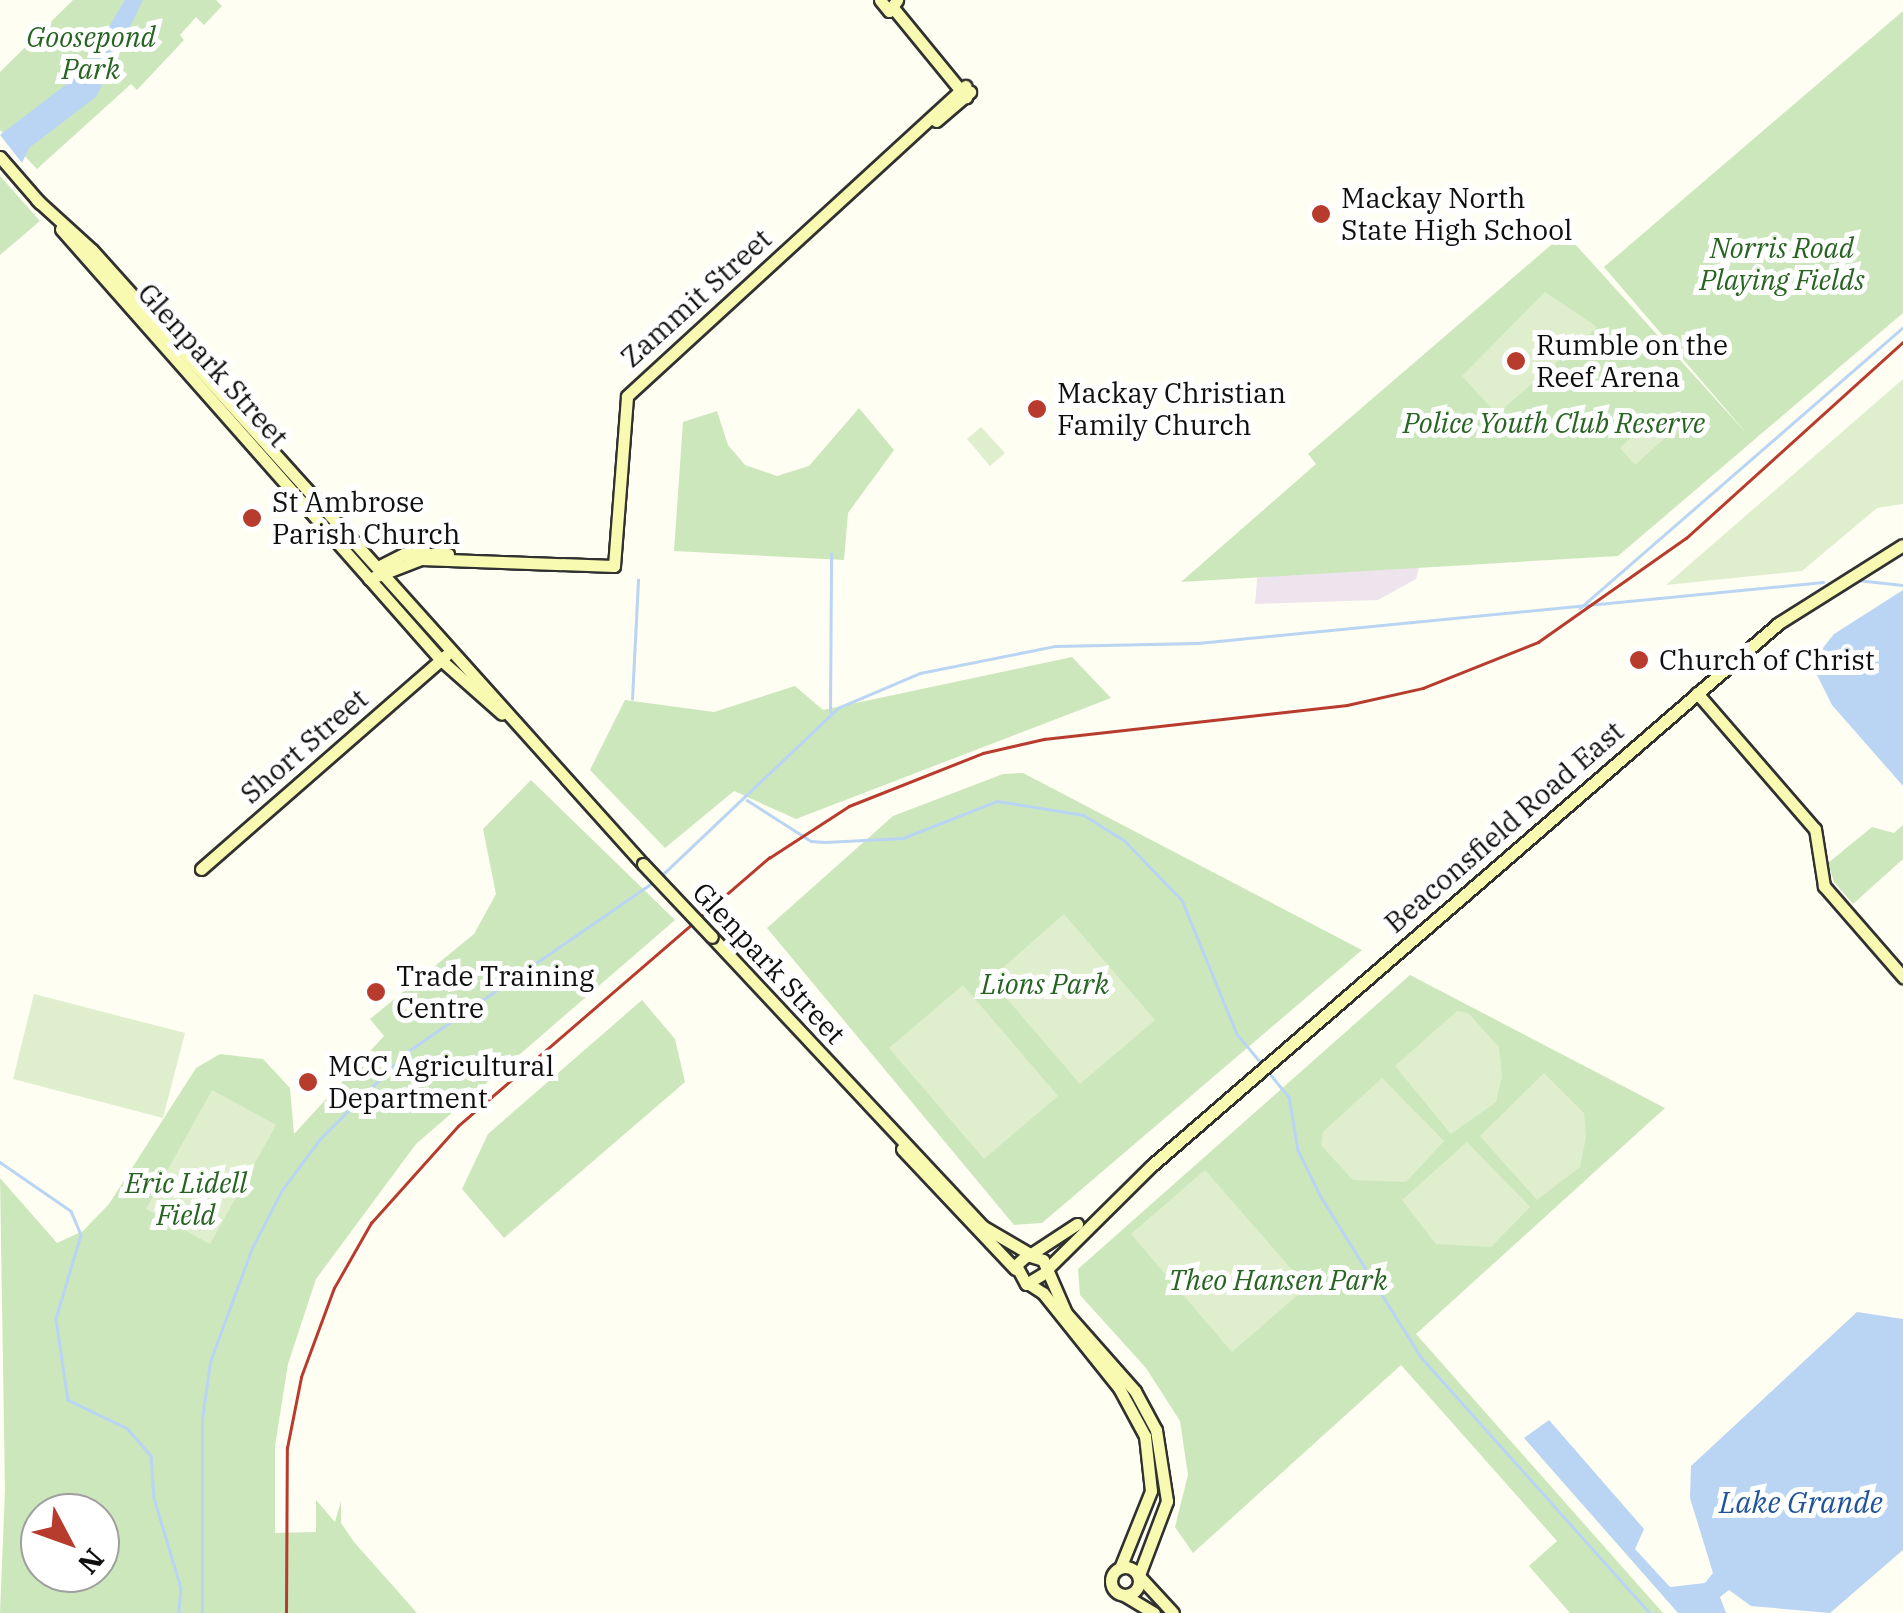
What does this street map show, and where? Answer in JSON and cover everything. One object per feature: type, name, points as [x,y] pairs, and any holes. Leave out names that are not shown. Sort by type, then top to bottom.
[{"type":"main road","points":[[880,0],[884,10],[896,4]]},
{"type":"main road","name":"Zammit Street","points":[[472,558],[614,566],[627,396],[966,91],[896,4]]},
{"type":"main road","name":"Glenpark Street","points":[[0,157],[441,660],[523,730]]},
{"type":"main road","name":"Glenpark Street","points":[[37,200],[92,250],[644,864],[858,1095],[988,1232],[1030,1254],[1046,1271]]},
{"type":"main road","name":"Beaconsfield Road East","points":[[1029,1284],[1151,1166],[1698,692],[1814,596],[1903,545]]},
{"type":"main road","points":[[369,579],[381,569],[419,552],[472,558]]},
{"type":"main road","points":[[381,569],[472,558]]},
{"type":"main road","points":[[402,592],[405,568],[436,560]]},
{"type":"main road","name":"Short Street","points":[[201,869],[454,649]]},
{"type":"main road","points":[[1698,692],[1814,829],[1824,886],[1903,978]]},
{"type":"main road","name":"Glenpark Street","points":[[858,1095],[964,1223],[1029,1284]]},
{"type":"main road","name":"Beaconsfield Road East","points":[[1016,1272],[1030,1254],[1151,1166]]},
{"type":"main road","points":[[964,1223],[1015,1284],[1066,1328]]},
{"type":"main road","points":[[1046,1271],[1066,1314],[1135,1391],[1156,1430],[1167,1501],[1136,1590],[1124,1595]]},
{"type":"main road","points":[[1029,1284],[1045,1295],[1066,1328],[1127,1400],[1148,1450],[1150,1501],[1111,1583],[1154,1613]]},
{"type":"main road","points":[[1120,1568],[1139,1576],[1173,1613]]},
{"type":"shaded area","points":[[1422,556],[1416,579],[1378,600],[1255,604],[1258,569]]},
{"type":"green space","name":"Goosepond Park","points":[[73,0],[216,0],[222,6],[204,25],[196,17],[180,35],[184,40],[137,90],[131,84],[37,169],[0,130],[0,72]]},
{"type":"green space","points":[[1903,11],[1903,313],[1618,556],[1181,582],[1316,464],[1308,454],[1565,233],[1748,435],[1604,267]]},
{"type":"green space","points":[[0,176],[40,221],[0,255]]},
{"type":"green space","name":"Rumble on the Reef Arena","points":[[1545,292],[1597,327],[1497,414],[1462,376]]},
{"type":"green space","points":[[1903,379],[1903,504],[1877,508],[1802,571],[1666,585]]},
{"type":"green space","points":[[859,408],[894,450],[848,513],[844,560],[674,551],[683,422],[717,411],[728,445],[745,465],[777,476],[809,466]]},
{"type":"green space","points":[[1652,418],[1668,435],[1635,465],[1620,448]]},
{"type":"green space","points":[[981,427],[1005,453],[990,466],[967,439]]},
{"type":"green space","points":[[1072,657],[1111,698],[796,819],[734,791],[665,848],[590,770],[625,700],[714,712],[795,686],[823,710]]},
{"type":"green space","name":"Lions Park","points":[[1023,773],[1362,950],[1042,1223],[1014,1225],[767,928],[893,816],[1003,774]]},
{"type":"green space","name":"Eric Lidell Field","points":[[531,780],[675,920],[416,1144],[316,1279],[288,1364],[275,1446],[275,1533],[316,1532],[316,1500],[335,1522],[341,1501],[341,1523],[417,1613],[0,1613],[5,1490],[0,1178],[57,1243],[83,1231],[109,1204],[196,1068],[220,1054],[263,1059],[290,1088],[294,1134],[384,1036],[370,1019],[474,934],[496,894],[483,829]]},
{"type":"green space","points":[[1903,825],[1903,859],[1853,904],[1834,882],[1828,863],[1872,827],[1894,833]]},
{"type":"green space","points":[[1064,914],[1155,1020],[1080,1084],[990,979]]},
{"type":"green space","name":"Theo Hansen Park","points":[[1410,975],[1665,1108],[1416,1334],[1663,1613],[1570,1613],[1529,1566],[1557,1541],[1401,1365],[1193,1553],[1175,1527],[1188,1475],[1180,1421],[1146,1368],[1080,1295],[1078,1269]]},
{"type":"green space","points":[[963,985],[1058,1096],[984,1159],[889,1048]]},
{"type":"green space","points":[[34,994],[185,1033],[163,1118],[13,1079]]},
{"type":"green space","points":[[642,1000],[675,1039],[685,1082],[504,1238],[462,1189],[488,1134]]},
{"type":"green space","points":[[1457,1011],[1468,1013],[1499,1047],[1502,1076],[1496,1102],[1451,1134],[1395,1066]]},
{"type":"green space","points":[[1544,1073],[1584,1113],[1586,1137],[1580,1167],[1537,1200],[1480,1136]]},
{"type":"green space","points":[[1382,1078],[1444,1141],[1406,1182],[1353,1180],[1321,1145],[1323,1132]]},
{"type":"green space","name":"Eric Lidell Field","points":[[212,1090],[276,1125],[210,1244],[146,1209]]},
{"type":"green space","points":[[1467,1142],[1530,1207],[1491,1247],[1436,1244],[1402,1200]]},
{"type":"green space","points":[[1205,1170],[1307,1287],[1232,1352],[1131,1234]]},
{"type":"water","points":[[125,0],[143,0],[96,97],[29,148],[22,163],[0,135],[81,73]]},
{"type":"water","points":[[1903,590],[1903,786],[1832,705],[1816,673],[1819,653],[1834,634]]},
{"type":"water","name":"Lake Grande","points":[[1857,1312],[1903,1319],[1903,1550],[1830,1613],[1751,1606],[1729,1590],[1720,1597],[1726,1613],[1678,1613],[1524,1438],[1549,1420],[1644,1529],[1635,1549],[1670,1587],[1705,1583],[1713,1573],[1690,1498],[1691,1466]]},
{"type":"waterway","points":[[1580,608],[1903,327]]},
{"type":"waterway","points":[[830,712],[831,554]]},
{"type":"waterway","points":[[632,699],[638,580]]},
{"type":"waterway","points":[[1857,580],[1903,585]]},
{"type":"waterway","points":[[661,876],[838,708],[920,673],[1055,646],[1198,643],[1823,582]]},
{"type":"waterway","points":[[747,800],[811,841],[825,842],[903,838],[997,801],[1084,815],[1125,841],[1182,900],[1237,1034],[1262,1064]]},
{"type":"waterway","points":[[202,1613],[202,1419],[210,1362],[252,1248],[282,1190],[320,1139],[407,1052],[655,881]]},
{"type":"waterway","points":[[1267,1070],[1289,1097],[1298,1150],[1321,1197],[1421,1357],[1650,1613]]},
{"type":"waterway","points":[[0,1162],[71,1211],[81,1235],[56,1319],[68,1400],[127,1428],[151,1456],[154,1498],[181,1588],[179,1613]]},
{"type":"railway","points":[[286,1613],[287,1448],[301,1377],[334,1288],[371,1223],[458,1126],[769,858],[849,806],[983,753],[1044,739],[1347,705],[1423,688],[1538,642],[1686,538],[1903,342]]},
{"type":"place","name":"Mackay North State High School","points":[[1321,214]]},
{"type":"place","name":"Rumble on the Reef Arena","points":[[1516,361]]},
{"type":"place","name":"Mackay Christian Family Church","points":[[1037,409]]},
{"type":"place","name":"St Ambrose Parish Church","points":[[252,518]]},
{"type":"place","name":"Church of Christ","points":[[1639,660]]},
{"type":"place","name":"Trade Training Centre","points":[[376,992]]},
{"type":"place","name":"MCC Agricultural Department","points":[[308,1082]]},
{"type":"park label","name":"Norris Road Playing Fields","points":[[1782,264]]},
{"type":"park label","name":"Police Youth Club Reserve","points":[[1554,423]]}]
